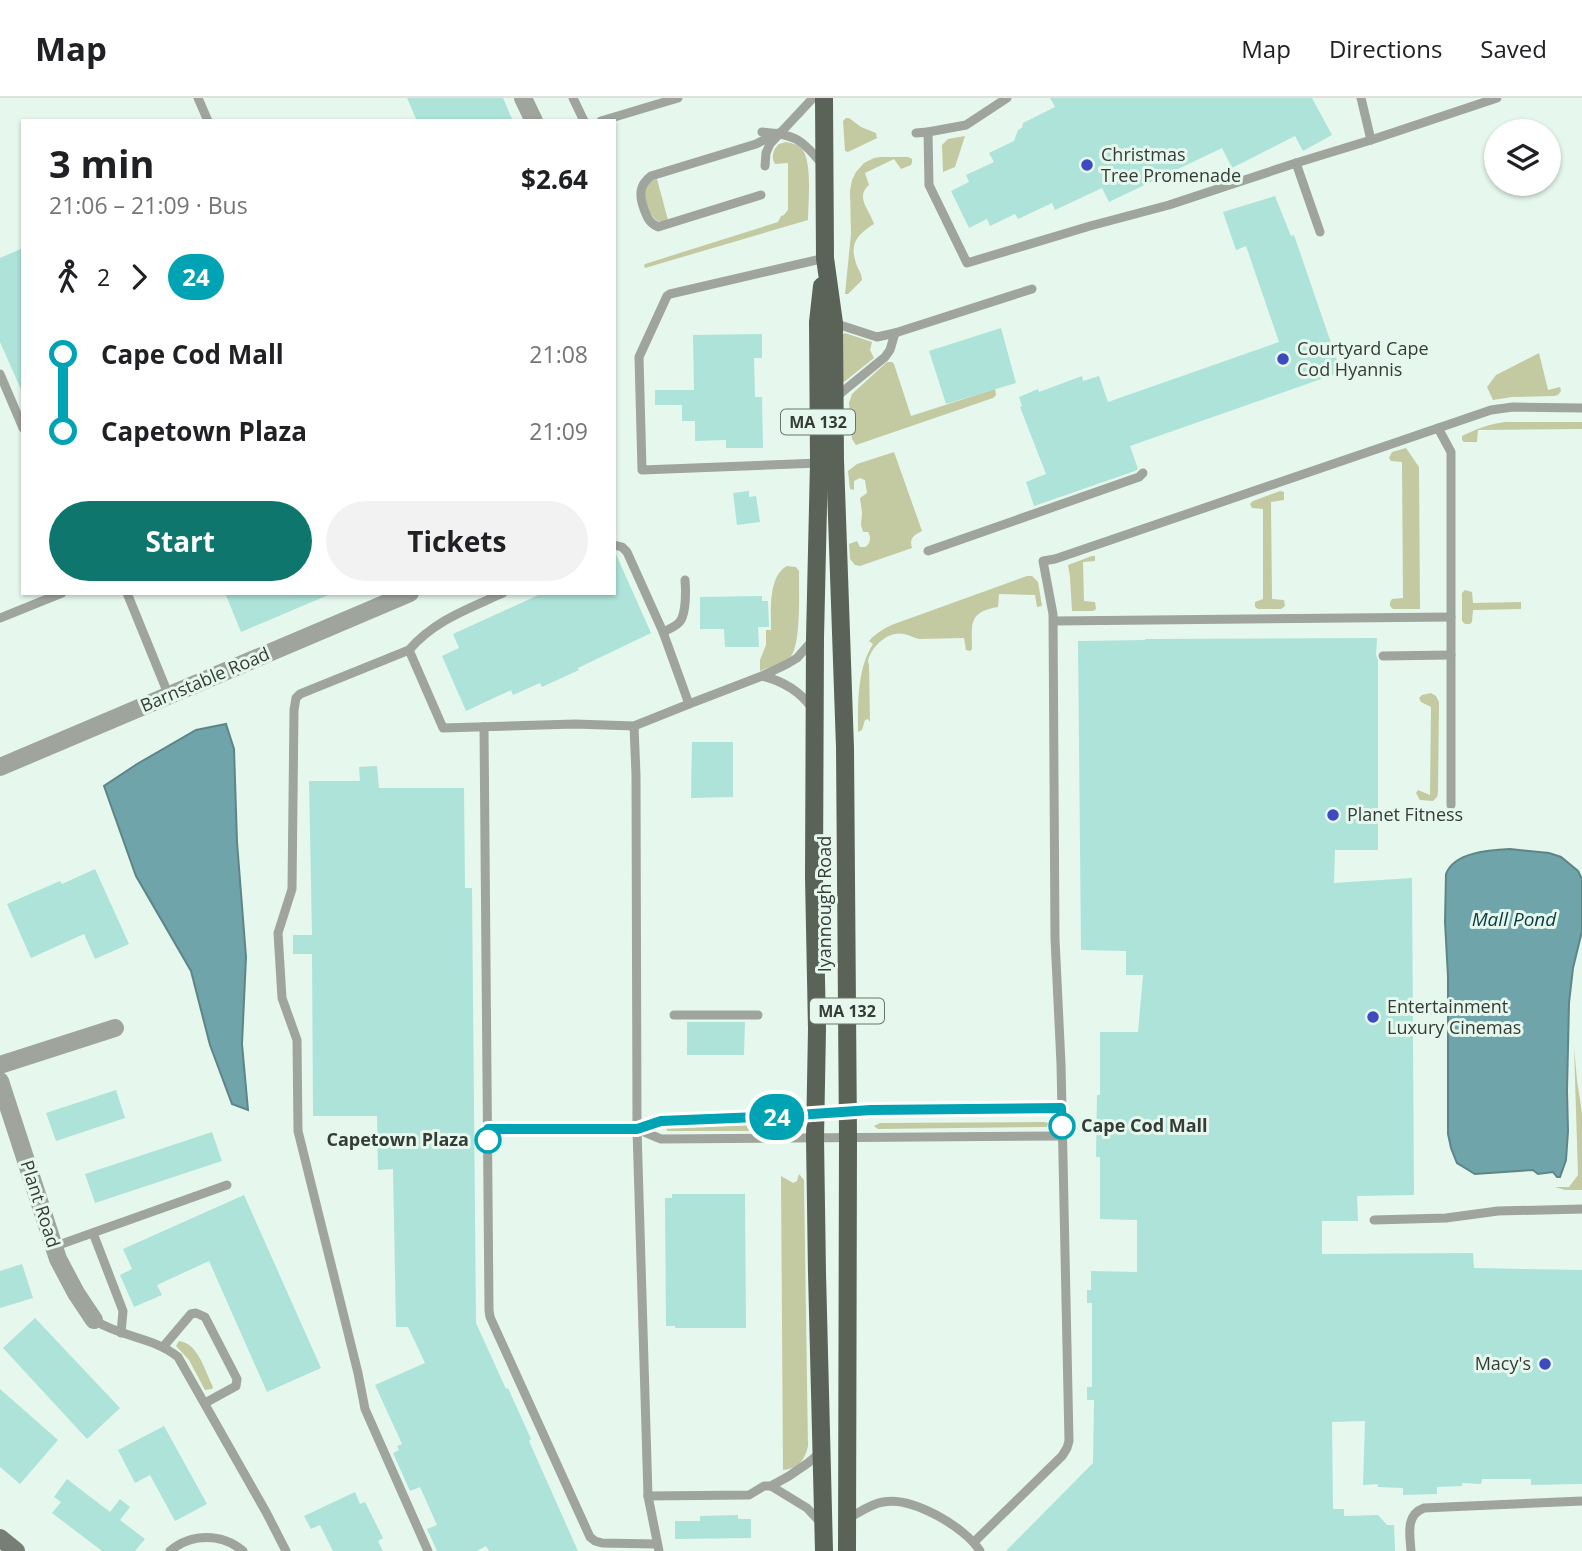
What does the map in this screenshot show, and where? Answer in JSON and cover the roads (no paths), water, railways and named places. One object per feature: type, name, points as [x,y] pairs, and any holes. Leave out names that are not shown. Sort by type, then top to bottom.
[{"type":"main road","name":"Iyannough Road","points":[[824,98],[825,258],[818,322],[814,877],[824,1551]]},
{"type":"main road","name":"Iyannough Road","points":[[825,258],[834,323],[835,460],[845,748],[847,1551]]},
{"type":"street","points":[[523,98],[533,119]]},
{"type":"street","name":"Barnstable Road","points":[[0,767],[405,595]]},
{"type":"street","points":[[0,1065],[115,1028]]},
{"type":"street","name":"Plant Road","points":[[0,1081],[54,1247],[76,1293],[94,1320]]},
{"type":"street","points":[[0,1538],[16,1551]]},
{"type":"lane","points":[[198,98],[207,119]]},
{"type":"lane","points":[[573,98],[583,119]]},
{"type":"lane","points":[[608,119],[678,98]]},
{"type":"lane","points":[[765,166],[767,148],[813,98]]},
{"type":"lane","points":[[916,133],[971,123],[1007,98]]},
{"type":"lane","points":[[1361,98],[1371,140]]},
{"type":"lane","points":[[928,132],[929,185],[967,263],[1169,205],[1371,140],[1430,116],[1497,98]]},
{"type":"lane","points":[[762,132],[798,138],[824,167]]},
{"type":"lane","points":[[761,195],[658,227],[648,219],[640,193],[645,181],[651,176],[756,144],[778,133]]},
{"type":"lane","points":[[1296,163],[1320,232]]},
{"type":"lane","points":[[818,463],[642,470],[639,357],[670,294],[825,258]]},
{"type":"lane","points":[[834,323],[877,337],[1032,289]]},
{"type":"lane","points":[[834,398],[885,357],[895,332]]},
{"type":"lane","points":[[0,374],[21,423]]},
{"type":"lane","points":[[974,1542],[1053,1466],[1069,1441],[1055,939],[1054,621],[1043,561],[1506,407],[1582,408]]},
{"type":"lane","points":[[1438,428],[1451,452],[1451,806]]},
{"type":"lane","points":[[928,551],[1139,477],[1143,472]]},
{"type":"lane","points":[[616,546],[628,552],[663,632],[689,704]]},
{"type":"lane","points":[[663,632],[682,619],[685,580]]},
{"type":"lane","points":[[0,618],[57,595]]},
{"type":"lane","points":[[128,595],[169,696]]},
{"type":"lane","points":[[428,1551],[363,1405],[358,1373],[298,1131],[297,1040],[282,999],[278,933],[292,889],[293,734],[296,698],[304,692],[410,650],[419,639],[444,620],[499,595]]},
{"type":"lane","points":[[1054,621],[1451,617]]},
{"type":"lane","points":[[410,650],[443,728],[575,724],[634,726],[762,676],[797,658],[815,638]]},
{"type":"lane","points":[[1383,656],[1451,655]]},
{"type":"lane","points":[[762,676],[792,688],[815,712]]},
{"type":"lane","points":[[484,727],[489,1310],[590,1537],[602,1543],[658,1547],[648,1496],[637,1129],[634,726]]},
{"type":"lane","points":[[674,1014],[758,1015]]},
{"type":"lane","points":[[488,1129],[637,1129],[661,1121],[816,1113],[1061,1108]]},
{"type":"lane","points":[[637,1129],[661,1139],[1062,1136]]},
{"type":"lane","points":[[54,1247],[227,1185]]},
{"type":"lane","points":[[1374,1220],[1446,1218],[1498,1211],[1582,1209]]},
{"type":"lane","points":[[93,1233],[123,1311],[121,1333]]},
{"type":"lane","points":[[163,1347],[191,1314],[197,1313],[205,1317],[237,1383],[205,1404]]},
{"type":"lane","points":[[94,1320],[106,1328],[163,1347],[178,1357],[286,1551]]},
{"type":"lane","points":[[648,1496],[749,1495],[789,1476],[821,1452]]},
{"type":"lane","points":[[771,1486],[807,1508],[823,1525]]},
{"type":"lane","points":[[1411,1551],[1410,1521],[1419,1509],[1582,1501]]},
{"type":"lane","points":[[847,1519],[882,1502],[905,1503],[939,1517],[965,1534],[980,1551]]},
{"type":"lane","points":[[170,1551],[192,1539],[219,1538],[233,1543],[243,1551]]},
{"type":"water","points":[[226,724],[234,749],[237,842],[246,957],[242,1044],[248,1110],[232,1104],[210,1045],[191,971],[136,876],[104,786],[196,730]]},
{"type":"water","name":"Mall Pond","points":[[1510,849],[1561,857],[1578,871],[1582,879],[1582,931],[1573,968],[1569,1003],[1566,1160],[1560,1177],[1553,1172],[1538,1174],[1533,1170],[1475,1174],[1457,1163],[1448,1134],[1446,874],[1450,867],[1464,857]]},
{"type":"place","name":"Christmas Tree Promenade","points":[[1087,165]]},
{"type":"place","name":"Courtyard Cape Cod Hyannis","points":[[1283,359]]},
{"type":"place","name":"Planet Fitness","points":[[1333,815]]},
{"type":"place","name":"Entertainment Luxury Cinemas","points":[[1373,1017]]},
{"type":"place","name":"Cape Cod Mall","points":[[1062,1126]]},
{"type":"place","name":"Capetown Plaza","points":[[488,1140]]},
{"type":"place","name":"Macy's","points":[[1545,1364]]}]
